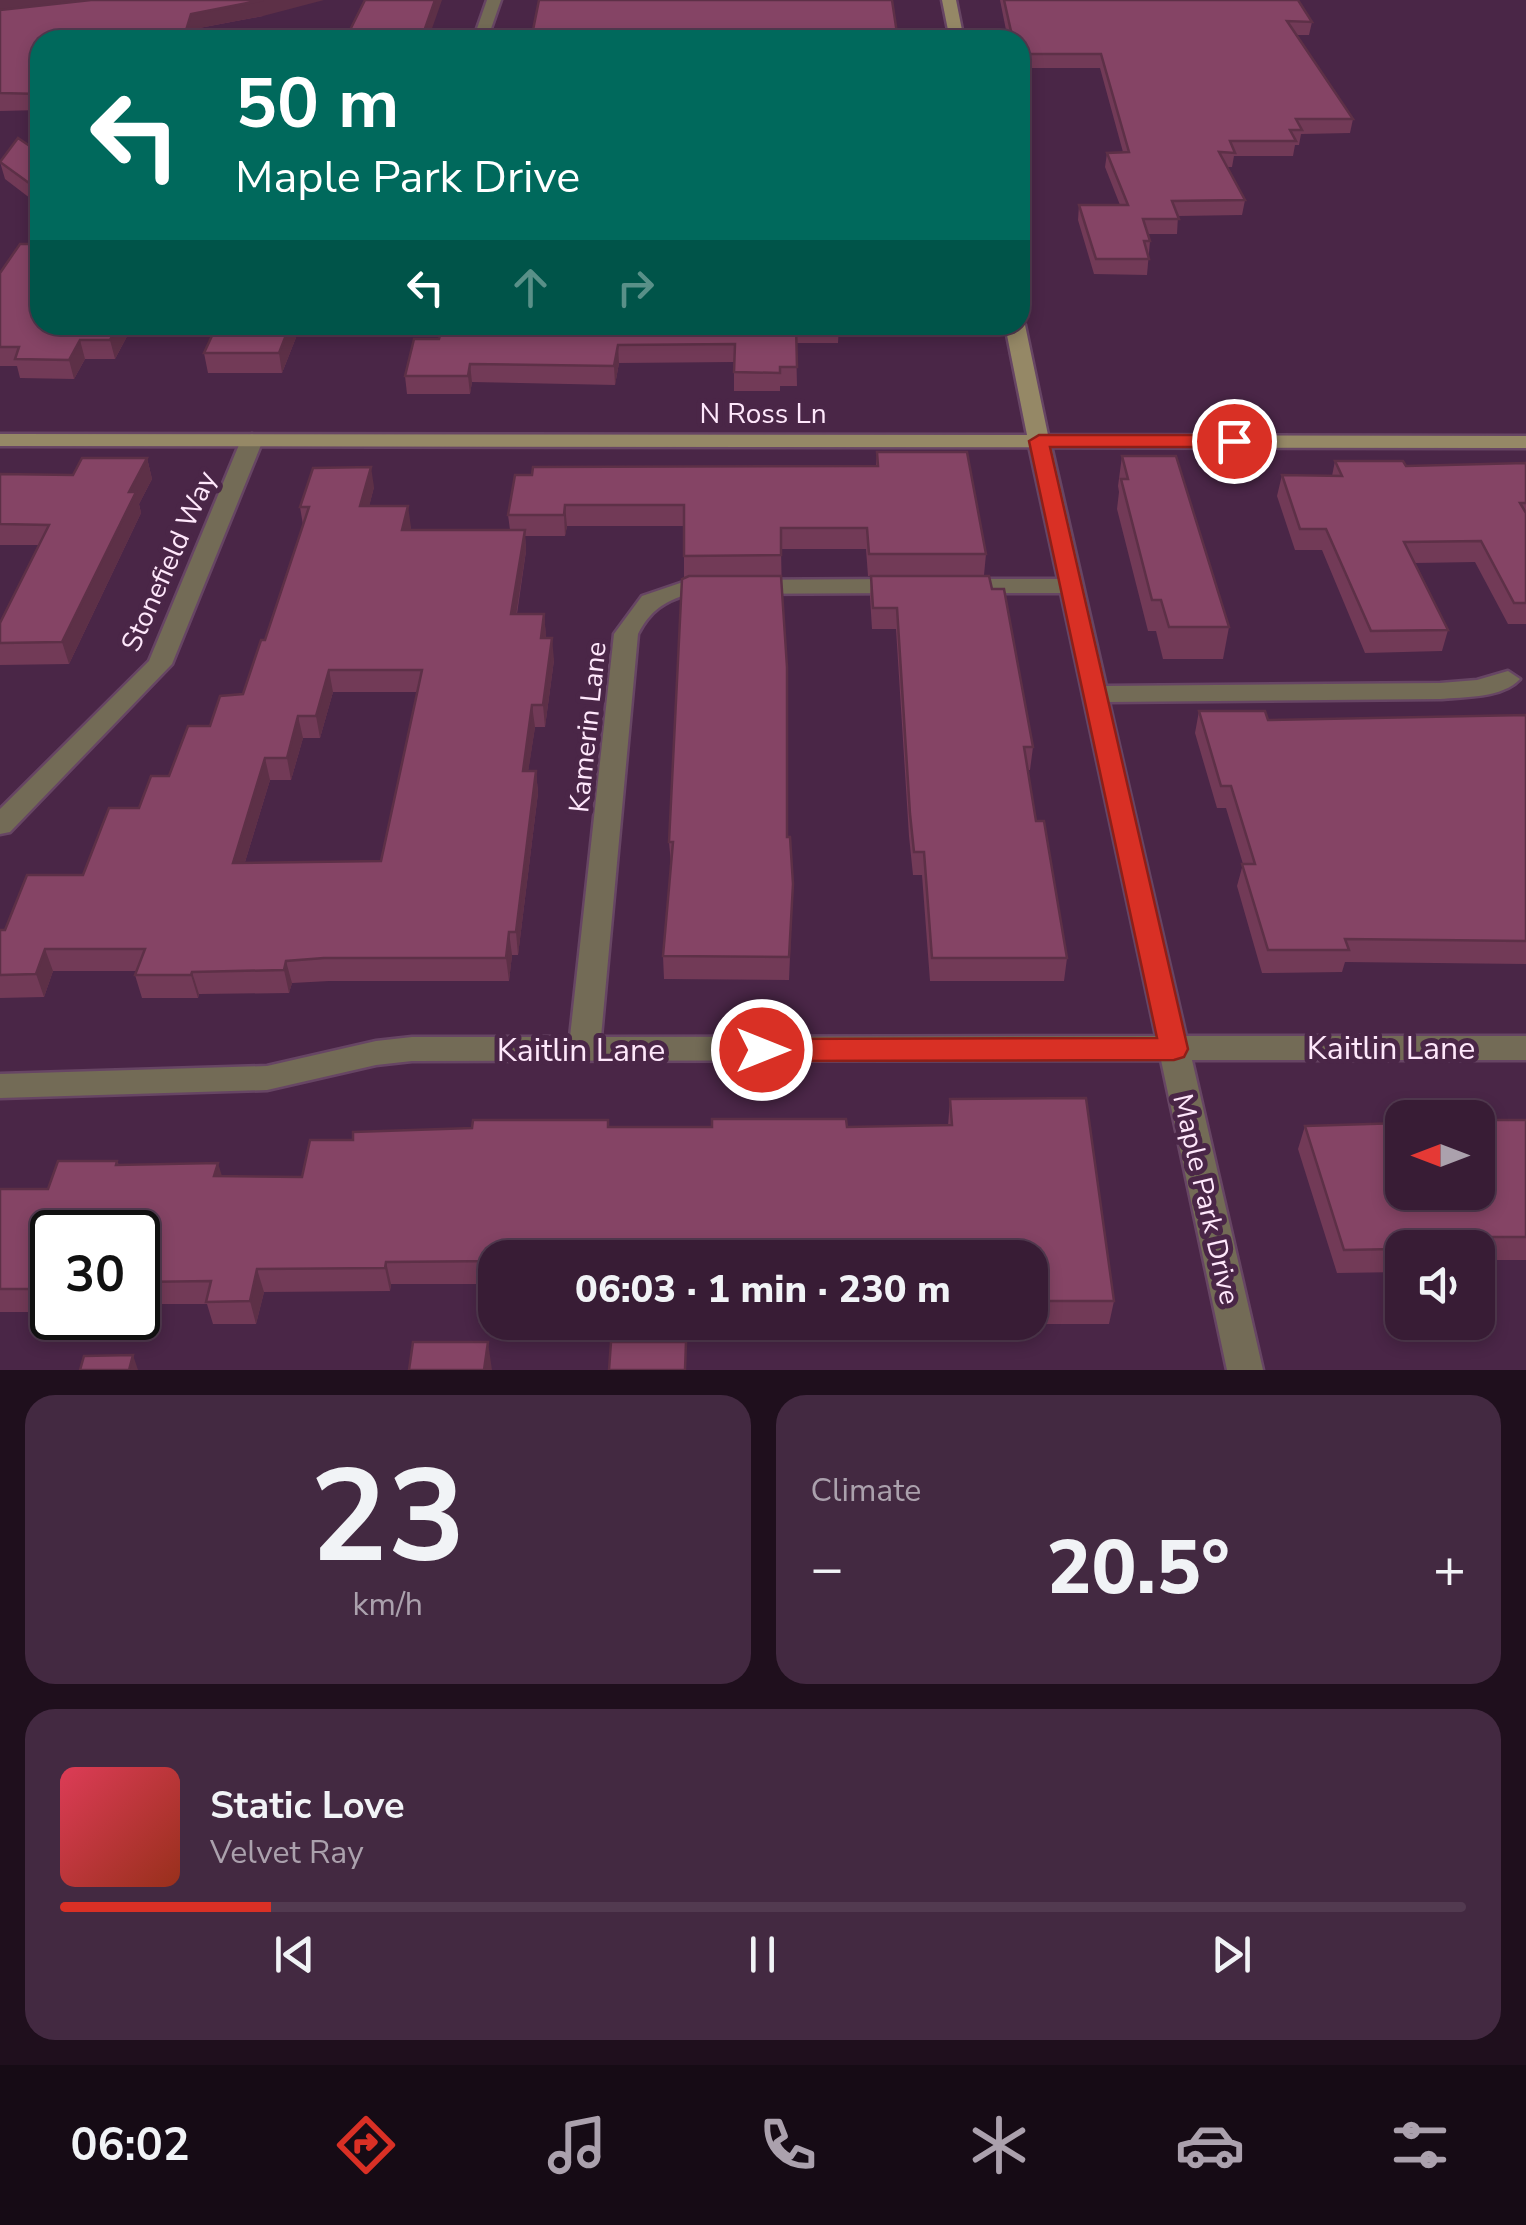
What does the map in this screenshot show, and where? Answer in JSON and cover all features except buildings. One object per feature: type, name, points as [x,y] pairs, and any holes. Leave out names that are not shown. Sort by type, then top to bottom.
[{"type":"main road","points":[[949,0],[955,30]]},
{"type":"main road","name":"Maple Park Drive","points":[[1017,335],[1039,441]]},
{"type":"main road","name":"N Ross Ln","points":[[0,440],[1526,442]]},
{"type":"street","points":[[484,30],[494,0]]},
{"type":"street","name":"Stonefield Way","points":[[0,825],[160,664],[252,440]]},
{"type":"street","name":"Maple Park Drive","points":[[1039,441],[1245,1370]]},
{"type":"street","name":"Kamerin Lane","points":[[584,1050],[626,634],[638,610],[655,596],[688,587],[1070,586]]},
{"type":"street","points":[[1095,694],[1440,692],[1479,688],[1508,679]]},
{"type":"street","name":"Kaitlin Lane","points":[[0,1086],[268,1078],[376,1053],[412,1049],[1526,1048]]},
{"type":"route","points":[[762,1050],[1174,1049],[1039,441],[1234,441]]}]
